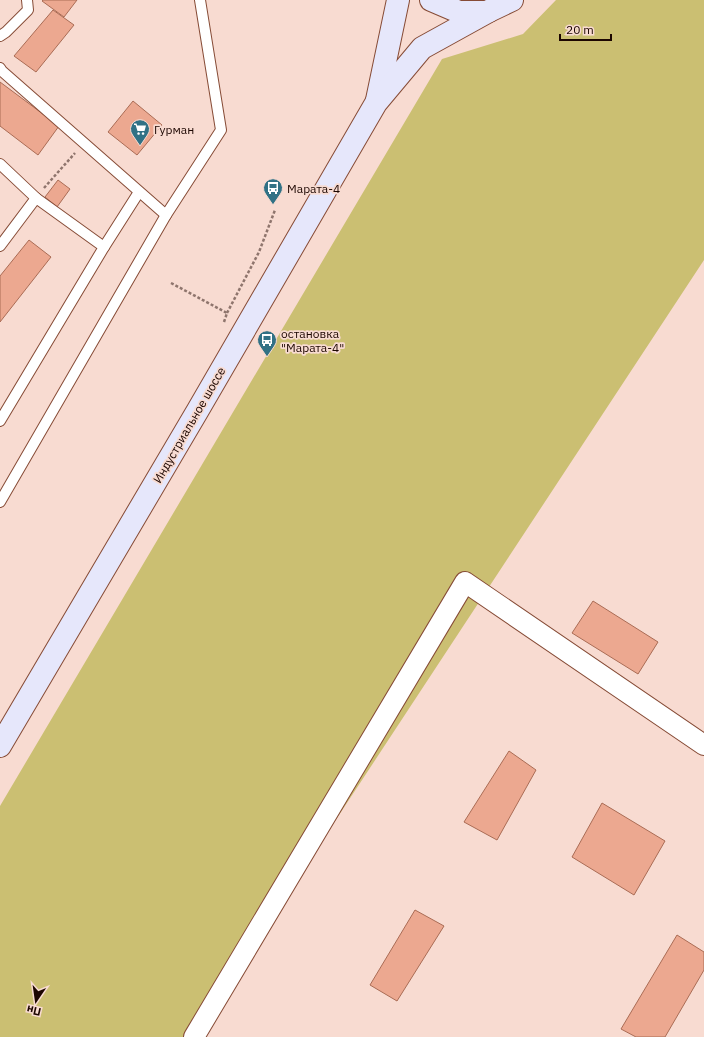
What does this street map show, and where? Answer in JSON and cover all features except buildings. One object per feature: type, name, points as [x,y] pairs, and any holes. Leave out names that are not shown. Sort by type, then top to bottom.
[{"type":"main road","points":[[376,103],[398,0]]},
{"type":"main road","points":[[431,0],[459,12],[489,11]]},
{"type":"main road","points":[[376,103],[422,48],[512,0]]},
{"type":"main road","name":"Индустриальное шоссе","points":[[0,746],[198,410],[376,103]]},
{"type":"street","points":[[194,1037],[465,582],[704,745]]},
{"type":"lane","points":[[0,36],[28,10],[27,0]]},
{"type":"lane","points":[[0,502],[166,215],[221,130],[200,0]]},
{"type":"lane","points":[[0,68],[166,215]]},
{"type":"lane","points":[[0,164],[36,198],[104,248]]},
{"type":"lane","points":[[0,421],[139,192]]},
{"type":"lane","points":[[0,246],[36,198]]},
{"type":"path","points":[[36,198],[84,143]]},
{"type":"path","points":[[224,322],[227,313],[259,252],[275,210]]},
{"type":"path","points":[[171,283],[227,313]]},
{"type":"shaded area","points":[[556,0],[704,0],[704,260],[193,1037],[0,1037],[0,806],[442,59],[523,34]]},
{"type":"place","name":"Гурман","points":[[140,146]]},
{"type":"place","name":"Марата-4","points":[[273,205]]},
{"type":"place","name":"остановка \"Марата-4\"","points":[[267,357]]}]
